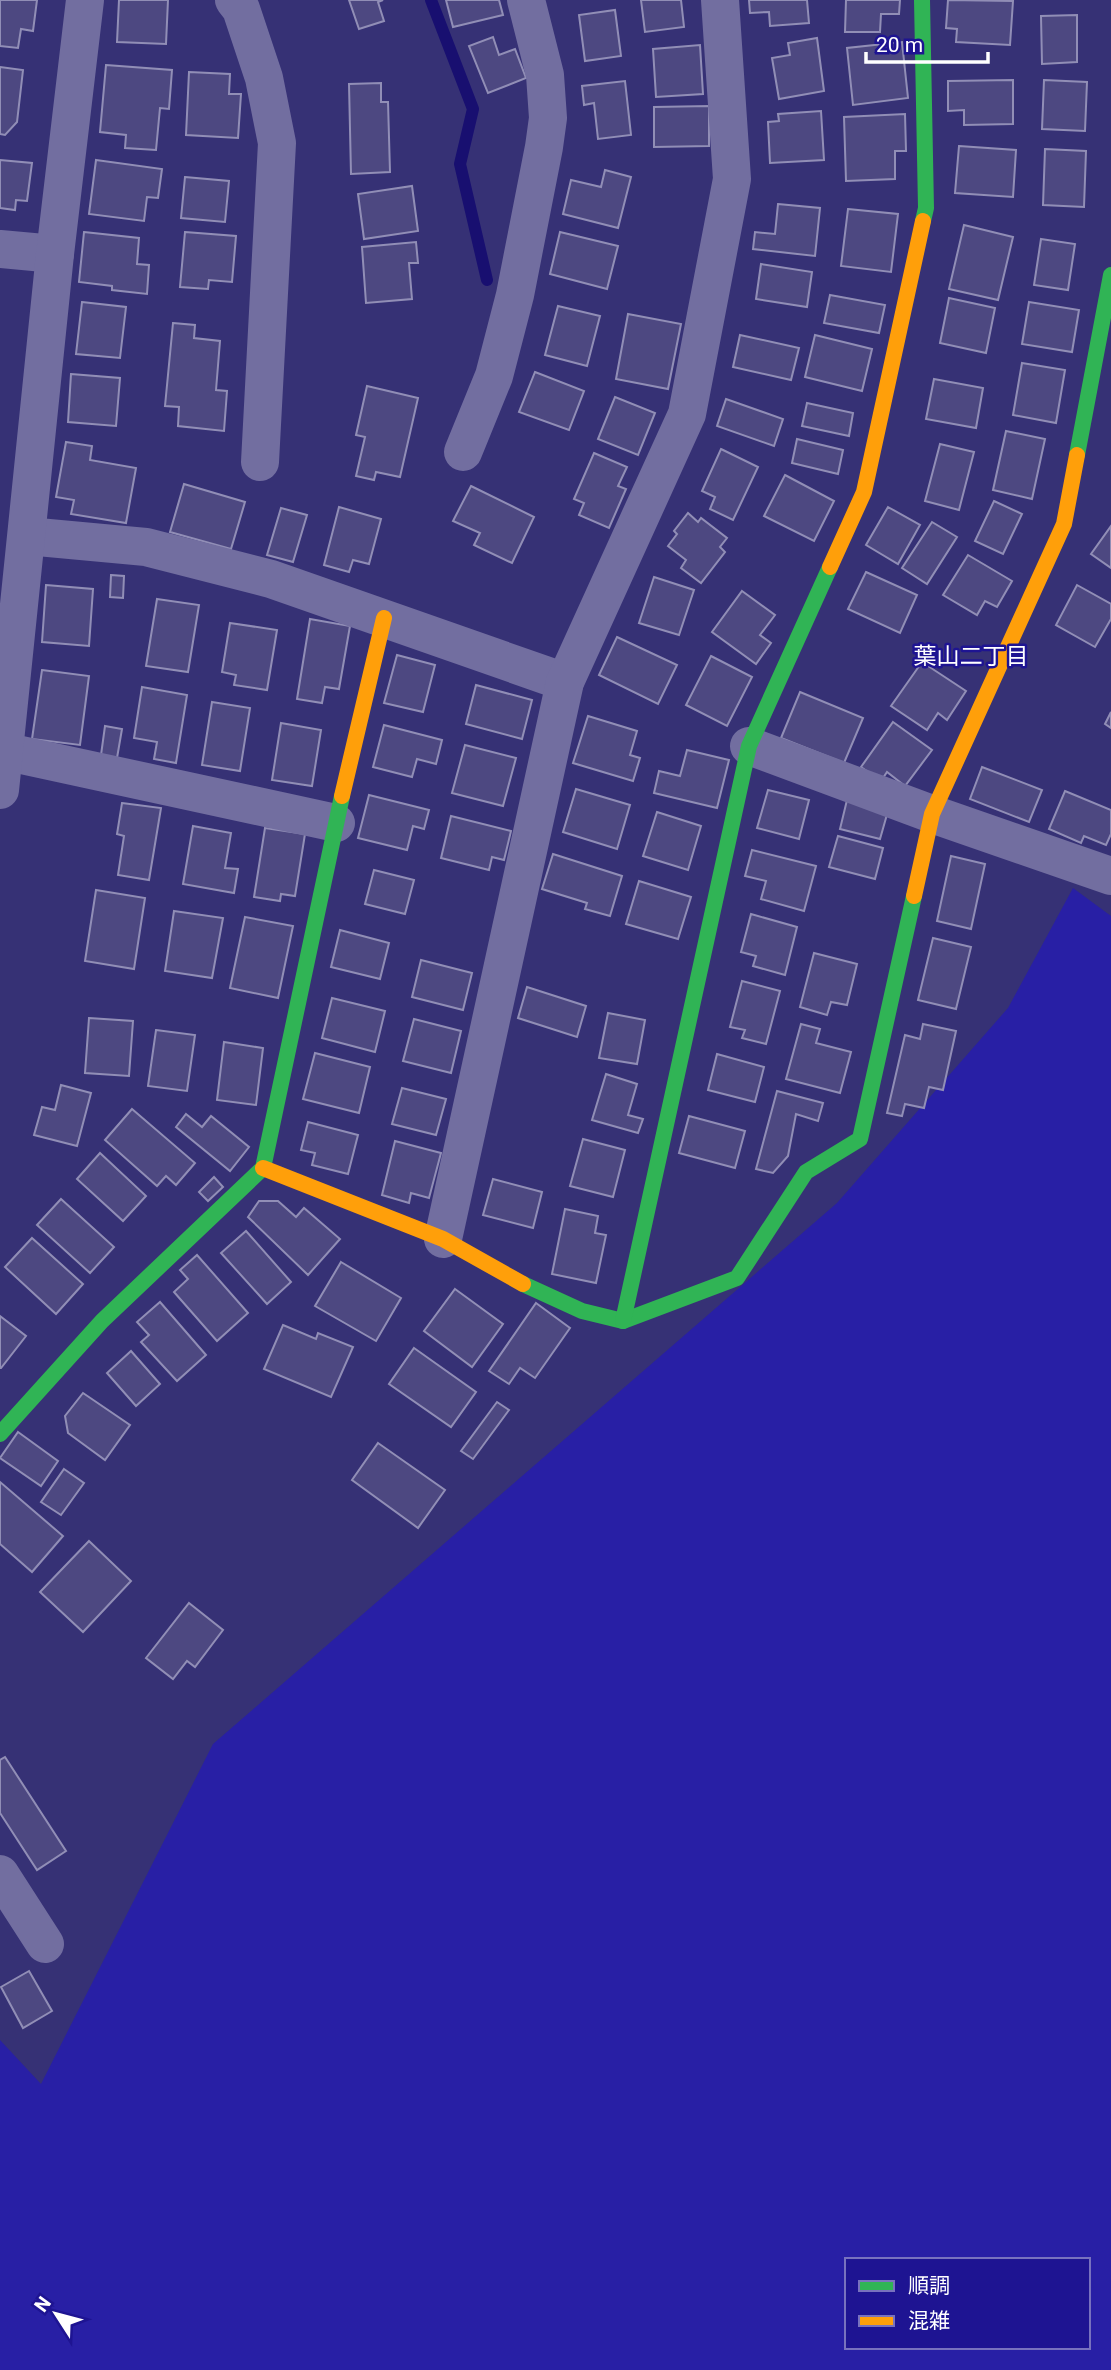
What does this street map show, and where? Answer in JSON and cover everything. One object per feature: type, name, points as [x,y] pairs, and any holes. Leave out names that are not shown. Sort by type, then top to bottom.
[{"type":"street","points":[[0,790],[55,254],[85,0]]},
{"type":"street","points":[[234,0],[241,9],[264,78],[277,143],[260,463]]},
{"type":"street","points":[[463,452],[494,376],[515,295],[544,147],[548,118],[545,75],[526,0]]},
{"type":"street","points":[[443,1239],[565,682],[687,414],[732,179],[720,0]]},
{"type":"street","points":[[623,1321],[749,746],[864,492],[926,208],[922,0]]},
{"type":"street","points":[[0,248],[55,254]]},
{"type":"street","points":[[263,1168],[443,1239],[533,1290],[582,1311],[623,1321],[737,1278],[806,1172],[860,1139],[932,814],[1064,524],[1111,275]]},
{"type":"street","points":[[27,536],[146,547],[271,579],[565,682]]},
{"type":"street","points":[[0,1434],[102,1321],[263,1168],[336,823],[384,618]]},
{"type":"street","points":[[749,746],[932,814],[1111,875]]},
{"type":"street","points":[[3,751],[336,823]]},
{"type":"street","points":[[0,1874],[45,1944]]},
{"type":"shaded area","points":[[1073,888],[1111,916],[1111,2370],[0,2370],[0,2040],[41,2084],[213,1744],[837,1203],[1008,1008]]},
{"type":"building","points":[[0,0],[37,0],[33,31],[21,29],[18,48],[0,46]]},
{"type":"building","points":[[119,0],[168,0],[166,44],[117,42]]},
{"type":"building","points":[[349,0],[383,0],[378,2],[384,21],[359,29]]},
{"type":"building","points":[[446,0],[499,0],[503,15],[453,27]]},
{"type":"building","points":[[641,0],[681,0],[684,27],[645,32]]},
{"type":"building","points":[[749,0],[807,0],[809,23],[770,26],[769,12],[750,13]]},
{"type":"building","points":[[846,0],[900,0],[899,14],[881,14],[880,32],[845,32]]},
{"type":"building","points":[[948,0],[1013,1],[1010,45],[956,42],[957,29],[946,28]]},
{"type":"building","points":[[615,10],[621,56],[585,61],[579,15]]},
{"type":"building","points":[[1077,15],[1077,62],[1042,64],[1041,16]]},
{"type":"building","points":[[493,37],[499,55],[515,49],[526,78],[488,93],[469,46]]},
{"type":"building","points":[[817,38],[824,91],[779,99],[772,58],[790,55],[788,43]]},
{"type":"building","points":[[902,42],[908,98],[853,105],[847,48]]},
{"type":"building","points":[[700,45],[703,94],[656,97],[653,49]]},
{"type":"building","points":[[106,65],[172,70],[169,109],[160,108],[156,150],[125,148],[126,135],[100,132]]},
{"type":"building","points":[[0,67],[23,70],[17,122],[5,135],[0,134]]},
{"type":"building","points":[[189,72],[230,74],[229,94],[241,94],[238,138],[186,135]]},
{"type":"building","points":[[1013,80],[1013,124],[964,125],[964,110],[948,111],[948,81]]},
{"type":"building","points":[[1044,80],[1087,82],[1085,131],[1042,129]]},
{"type":"building","points":[[625,81],[631,135],[598,139],[594,103],[584,105],[582,86]]},
{"type":"building","points":[[381,83],[381,102],[388,102],[390,172],[351,174],[349,84]]},
{"type":"building","points":[[709,106],[709,146],[654,147],[654,107]]},
{"type":"building","points":[[821,111],[824,160],[770,163],[768,122],[779,121],[778,114]]},
{"type":"building","points":[[905,114],[906,151],[895,151],[895,179],[846,181],[844,117]]},
{"type":"building","points":[[959,146],[1016,150],[1013,197],[955,193]]},
{"type":"building","points":[[1045,149],[1086,151],[1084,207],[1043,205]]},
{"type":"building","points":[[0,160],[32,163],[27,201],[16,200],[15,210],[0,208]]},
{"type":"building","points":[[96,160],[162,169],[158,198],[147,197],[144,221],[89,214]]},
{"type":"building","points":[[605,170],[631,177],[618,228],[563,214],[571,180],[601,187]]},
{"type":"building","points":[[185,177],[229,181],[225,222],[181,218]]},
{"type":"building","points":[[412,186],[418,231],[364,239],[358,194]]},
{"type":"building","points":[[778,204],[820,208],[815,256],[753,249],[755,232],[775,234]]},
{"type":"building","points":[[848,209],[898,214],[891,272],[841,266]]},
{"type":"building","points":[[964,225],[1013,237],[998,300],[949,289]]},
{"type":"building","points":[[84,232],[139,238],[137,264],[149,265],[147,294],[112,290],[112,286],[79,282]]},
{"type":"building","points":[[185,232],[236,236],[232,282],[209,280],[208,289],[180,287]]},
{"type":"building","points":[[560,232],[618,246],[607,289],[550,274]]},
{"type":"building","points":[[1041,239],[1075,244],[1068,290],[1034,285]]},
{"type":"building","points":[[416,242],[418,263],[409,263],[412,299],[366,303],[362,247]]},
{"type":"building","points":[[761,264],[812,272],[807,307],[756,299]]},
{"type":"building","points":[[830,295],[885,305],[879,333],[824,323]]},
{"type":"building","points":[[949,298],[995,308],[986,353],[940,343]]},
{"type":"building","points":[[82,302],[126,307],[120,358],[76,354]]},
{"type":"building","points":[[1029,302],[1079,310],[1072,352],[1022,344]]},
{"type":"building","points":[[558,306],[600,316],[587,366],[545,355]]},
{"type":"building","points":[[628,314],[681,324],[668,389],[616,379]]},
{"type":"building","points":[[173,323],[195,325],[194,338],[220,341],[216,390],[227,391],[224,431],[178,426],[179,407],[165,406]]},
{"type":"building","points":[[740,335],[799,348],[791,380],[733,367]]},
{"type":"building","points":[[815,335],[872,349],[862,391],[805,377]]},
{"type":"building","points":[[1022,363],[1065,370],[1056,423],[1013,415]]},
{"type":"building","points":[[535,372],[584,391],[569,430],[519,412]]},
{"type":"building","points":[[71,374],[120,378],[116,426],[68,422]]},
{"type":"building","points":[[934,379],[983,388],[976,428],[926,419]]},
{"type":"building","points":[[367,386],[418,398],[400,477],[376,472],[374,480],[356,476],[365,437],[356,435]]},
{"type":"building","points":[[615,397],[655,413],[638,455],[598,439]]},
{"type":"building","points":[[726,399],[783,419],[774,446],[717,426]]},
{"type":"building","points":[[807,403],[853,413],[849,436],[802,426]]},
{"type":"building","points":[[1006,431],[1045,439],[1032,499],[993,490]]},
{"type":"building","points":[[797,439],[843,450],[838,474],[792,463]]},
{"type":"building","points":[[66,442],[92,446],[90,460],[136,468],[126,523],[71,514],[74,500],[56,497]]},
{"type":"building","points":[[940,444],[974,452],[959,510],[925,501]]},
{"type":"building","points":[[721,449],[758,467],[733,520],[710,509],[715,497],[702,491]]},
{"type":"building","points":[[594,453],[627,467],[618,486],[626,489],[609,528],[579,515],[584,503],[574,499]]},
{"type":"building","points":[[785,475],[834,501],[814,541],[764,516]]},
{"type":"building","points":[[184,484],[245,502],[231,549],[170,532]]},
{"type":"building","points":[[471,486],[534,517],[512,563],[474,545],[480,533],[453,521]]},
{"type":"building","points":[[994,501],[1022,514],[1003,554],[975,541]]},
{"type":"building","points":[[339,507],[381,519],[369,564],[353,560],[349,572],[324,565]]},
{"type":"building","points":[[888,507],[920,525],[898,564],[866,545]]},
{"type":"building","points":[[281,508],[307,515],[293,562],[267,555]]},
{"type":"building","points":[[688,513],[698,522],[701,518],[727,538],[720,547],[725,552],[701,583],[681,568],[686,560],[668,546],[677,534],[674,531]]},
{"type":"building","points":[[932,522],[957,537],[927,584],[902,568]]},
{"type":"building","points":[[1111,526],[1111,568],[1091,554]]},
{"type":"building","points":[[968,555],[1012,581],[997,607],[985,601],[977,615],[943,595]]},
{"type":"building","points":[[866,572],[917,595],[900,633],[848,609]]},
{"type":"building","points":[[111,575],[124,576],[123,598],[110,597]]},
{"type":"building","points":[[654,577],[694,590],[679,635],[639,623]]},
{"type":"building","points":[[46,585],[93,589],[89,646],[42,642]]},
{"type":"building","points":[[1077,585],[1111,604],[1111,619],[1095,647],[1056,625]]},
{"type":"building","points":[[742,591],[775,615],[760,635],[771,643],[756,664],[712,632]]},
{"type":"building","points":[[157,599],[199,605],[188,672],[146,666]]},
{"type":"building","points":[[310,619],[350,626],[339,689],[325,687],[322,703],[297,699]]},
{"type":"building","points":[[230,623],[277,630],[267,690],[234,685],[236,675],[222,672]]},
{"type":"building","points":[[617,637],[677,665],[658,704],[599,675]]},
{"type":"building","points":[[397,655],[435,665],[423,712],[384,703]]},
{"type":"building","points":[[711,656],[752,677],[727,726],[686,705]]},
{"type":"building","points":[[922,662],[966,691],[947,720],[938,713],[927,730],[891,706]]},
{"type":"building","points":[[42,670],[89,676],[80,745],[32,739]]},
{"type":"building","points":[[476,685],[532,700],[522,739],[466,724]]},
{"type":"building","points":[[142,687],[187,695],[176,763],[154,759],[157,742],[134,738]]},
{"type":"building","points":[[800,692],[863,718],[844,763],[781,738]]},
{"type":"building","points":[[212,702],[250,708],[240,771],[202,765]]},
{"type":"building","points":[[1111,712],[1111,728],[1105,724]]},
{"type":"building","points":[[588,716],[637,731],[630,755],[640,758],[633,781],[573,763]]},
{"type":"building","points":[[893,722],[932,750],[905,786],[887,772],[881,781],[861,767]]},
{"type":"building","points":[[281,723],[321,730],[312,786],[272,780]]},
{"type":"building","points":[[384,725],[442,740],[436,764],[417,759],[412,777],[373,767]]},
{"type":"building","points":[[105,726],[122,729],[117,758],[101,755]]},
{"type":"building","points":[[465,745],[516,758],[503,806],[452,793]]},
{"type":"building","points":[[687,750],[729,760],[717,808],[654,793],[659,771],[680,776]]},
{"type":"building","points":[[982,767],[1042,790],[1029,822],[970,799]]},
{"type":"building","points":[[576,789],[630,805],[617,849],[563,832]]},
{"type":"building","points":[[768,790],[809,800],[799,839],[757,828]]},
{"type":"building","points":[[1065,791],[1111,810],[1111,834],[1106,845],[1084,836],[1081,843],[1049,829]]},
{"type":"building","points":[[369,795],[429,810],[424,829],[413,826],[407,850],[358,838]]},
{"type":"building","points":[[847,800],[888,811],[880,839],[840,829]]},
{"type":"building","points":[[122,803],[161,808],[149,880],[118,875],[124,836],[117,834]]},
{"type":"building","points":[[657,812],[701,826],[688,870],[643,856]]},
{"type":"building","points":[[451,816],[511,831],[504,860],[492,857],[489,870],[441,858]]},
{"type":"building","points":[[193,826],[231,833],[225,868],[238,869],[234,893],[183,884]]},
{"type":"building","points":[[265,828],[305,834],[295,896],[281,894],[280,901],[254,897]]},
{"type":"building","points":[[838,836],[883,848],[875,879],[829,867]]},
{"type":"building","points":[[752,850],[816,866],[804,911],[761,899],[766,881],[745,876]]},
{"type":"building","points":[[553,854],[622,876],[610,916],[585,909],[587,903],[542,889]]},
{"type":"building","points":[[951,856],[985,864],[971,929],[937,921]]},
{"type":"building","points":[[374,870],[414,880],[405,914],[365,904]]},
{"type":"building","points":[[639,881],[691,897],[678,939],[626,924]]},
{"type":"building","points":[[96,890],[145,898],[134,969],[85,961]]},
{"type":"building","points":[[174,911],[223,918],[212,978],[165,971]]},
{"type":"building","points":[[751,914],[797,927],[785,975],[753,966],[756,956],[741,952]]},
{"type":"building","points":[[245,917],[293,926],[278,998],[230,988]]},
{"type":"building","points":[[340,930],[389,943],[380,979],[331,967]]},
{"type":"building","points":[[933,938],[971,947],[956,1009],[918,1000]]},
{"type":"building","points":[[814,953],[857,964],[847,1005],[831,1002],[827,1015],[800,1007]]},
{"type":"building","points":[[421,960],[472,973],[463,1010],[412,997]]},
{"type":"building","points":[[742,981],[780,991],[766,1044],[742,1038],[745,1030],[730,1027]]},
{"type":"building","points":[[527,987],[586,1006],[577,1037],[518,1018]]},
{"type":"building","points":[[332,998],[385,1011],[375,1052],[322,1038]]},
{"type":"building","points":[[608,1013],[645,1020],[637,1064],[599,1058]]},
{"type":"building","points":[[89,1018],[133,1021],[129,1076],[85,1073]]},
{"type":"building","points":[[414,1019],[461,1031],[451,1073],[403,1061]]},
{"type":"building","points":[[801,1024],[820,1029],[816,1043],[851,1052],[840,1093],[786,1079]]},
{"type":"building","points":[[923,1024],[956,1031],[943,1090],[929,1087],[924,1108],[905,1104],[902,1116],[887,1113],[905,1035],[920,1039]]},
{"type":"building","points":[[156,1030],[195,1035],[187,1091],[148,1086]]},
{"type":"building","points":[[224,1042],[263,1048],[256,1105],[217,1100]]},
{"type":"building","points":[[315,1053],[370,1067],[359,1113],[303,1099]]},
{"type":"building","points":[[717,1054],[764,1067],[755,1102],[708,1090]]},
{"type":"building","points":[[606,1074],[637,1084],[628,1115],[643,1119],[638,1133],[592,1120]]},
{"type":"building","points":[[61,1085],[91,1093],[77,1146],[34,1135],[42,1107],[55,1110]]},
{"type":"building","points":[[402,1088],[446,1099],[436,1135],[392,1124]]},
{"type":"building","points":[[777,1091],[823,1103],[818,1121],[796,1114],[788,1156],[773,1173],[756,1169]]},
{"type":"building","points":[[132,1109],[195,1163],[176,1185],[166,1176],[157,1186],[105,1140]]},
{"type":"building","points":[[186,1114],[202,1127],[211,1116],[249,1147],[230,1171],[176,1127]]},
{"type":"building","points":[[689,1116],[745,1131],[735,1168],[679,1153]]},
{"type":"building","points":[[308,1122],[358,1135],[348,1174],[312,1165],[315,1153],[301,1150]]},
{"type":"building","points":[[583,1139],[625,1150],[613,1197],[570,1186]]},
{"type":"building","points":[[395,1141],[441,1153],[429,1198],[411,1193],[409,1203],[382,1195]]},
{"type":"building","points":[[100,1153],[146,1196],[123,1221],[77,1179]]},
{"type":"building","points":[[214,1177],[223,1187],[208,1201],[199,1192]]},
{"type":"building","points":[[493,1179],[542,1192],[533,1228],[483,1215]]},
{"type":"building","points":[[61,1199],[114,1247],[90,1273],[37,1225]]},
{"type":"building","points":[[259,1201],[278,1201],[296,1217],[304,1208],[340,1239],[308,1275],[248,1217]]},
{"type":"building","points":[[565,1209],[598,1216],[595,1233],[606,1235],[596,1283],[552,1274]]},
{"type":"building","points":[[246,1231],[291,1282],[267,1304],[221,1253]]},
{"type":"building","points":[[32,1238],[83,1284],[56,1314],[5,1267]]},
{"type":"building","points":[[197,1255],[248,1313],[217,1341],[174,1292],[188,1279],[180,1270]]},
{"type":"building","points":[[341,1262],[401,1298],[376,1341],[315,1306]]},
{"type":"building","points":[[455,1289],[503,1324],[472,1367],[424,1331]]},
{"type":"building","points":[[160,1302],[206,1355],[177,1381],[141,1342],[149,1335],[137,1322]]},
{"type":"building","points":[[536,1303],[570,1328],[535,1378],[520,1368],[509,1384],[489,1371]]},
{"type":"building","points":[[0,1316],[26,1336],[1,1368],[0,1368]]},
{"type":"building","points":[[283,1325],[316,1339],[318,1333],[353,1347],[331,1397],[264,1369]]},
{"type":"building","points":[[414,1348],[476,1392],[451,1427],[389,1384]]},
{"type":"building","points":[[131,1351],[160,1384],[136,1406],[107,1373]]},
{"type":"building","points":[[83,1393],[130,1425],[105,1460],[68,1433],[65,1416]]},
{"type":"building","points":[[497,1402],[509,1410],[473,1459],[461,1451]]},
{"type":"building","points":[[18,1432],[58,1461],[41,1486],[0,1458]]},
{"type":"building","points":[[378,1443],[445,1490],[418,1528],[352,1480]]},
{"type":"building","points":[[64,1469],[84,1483],[61,1515],[41,1502]]},
{"type":"building","points":[[0,1482],[63,1536],[32,1572],[0,1544]]},
{"type":"building","points":[[89,1541],[131,1581],[83,1632],[40,1592]]},
{"type":"building","points":[[189,1603],[223,1630],[195,1667],[187,1661],[173,1679],[146,1658]]},
{"type":"building","points":[[5,1757],[66,1851],[37,1870],[0,1813],[0,1760]]},
{"type":"building","points":[[29,1971],[52,2011],[23,2028],[1,1987]]},
{"type":"waterway","points":[[431,0],[473,109],[460,164],[487,280]]},
{"type":"traffic: fast","points":[[922,0],[926,208],[923,221]]},
{"type":"traffic: fast","points":[[1077,455],[1111,275]]},
{"type":"traffic: fast","points":[[623,1321],[749,746],[830,567]]},
{"type":"traffic: fast","points":[[0,1434],[102,1321],[263,1168],[342,796]]},
{"type":"traffic: fast","points":[[523,1284],[582,1311],[623,1321],[737,1278],[806,1172],[860,1139],[914,896]]},
{"type":"traffic: slow","points":[[830,567],[864,492],[923,221]]},
{"type":"traffic: slow","points":[[914,896],[932,814],[1064,524],[1077,455]]},
{"type":"traffic: slow","points":[[342,796],[384,618]]},
{"type":"traffic: slow","points":[[263,1168],[443,1239],[523,1284]]},
{"type":"district","name":"葉山二丁目","points":[[971,656]]}]
